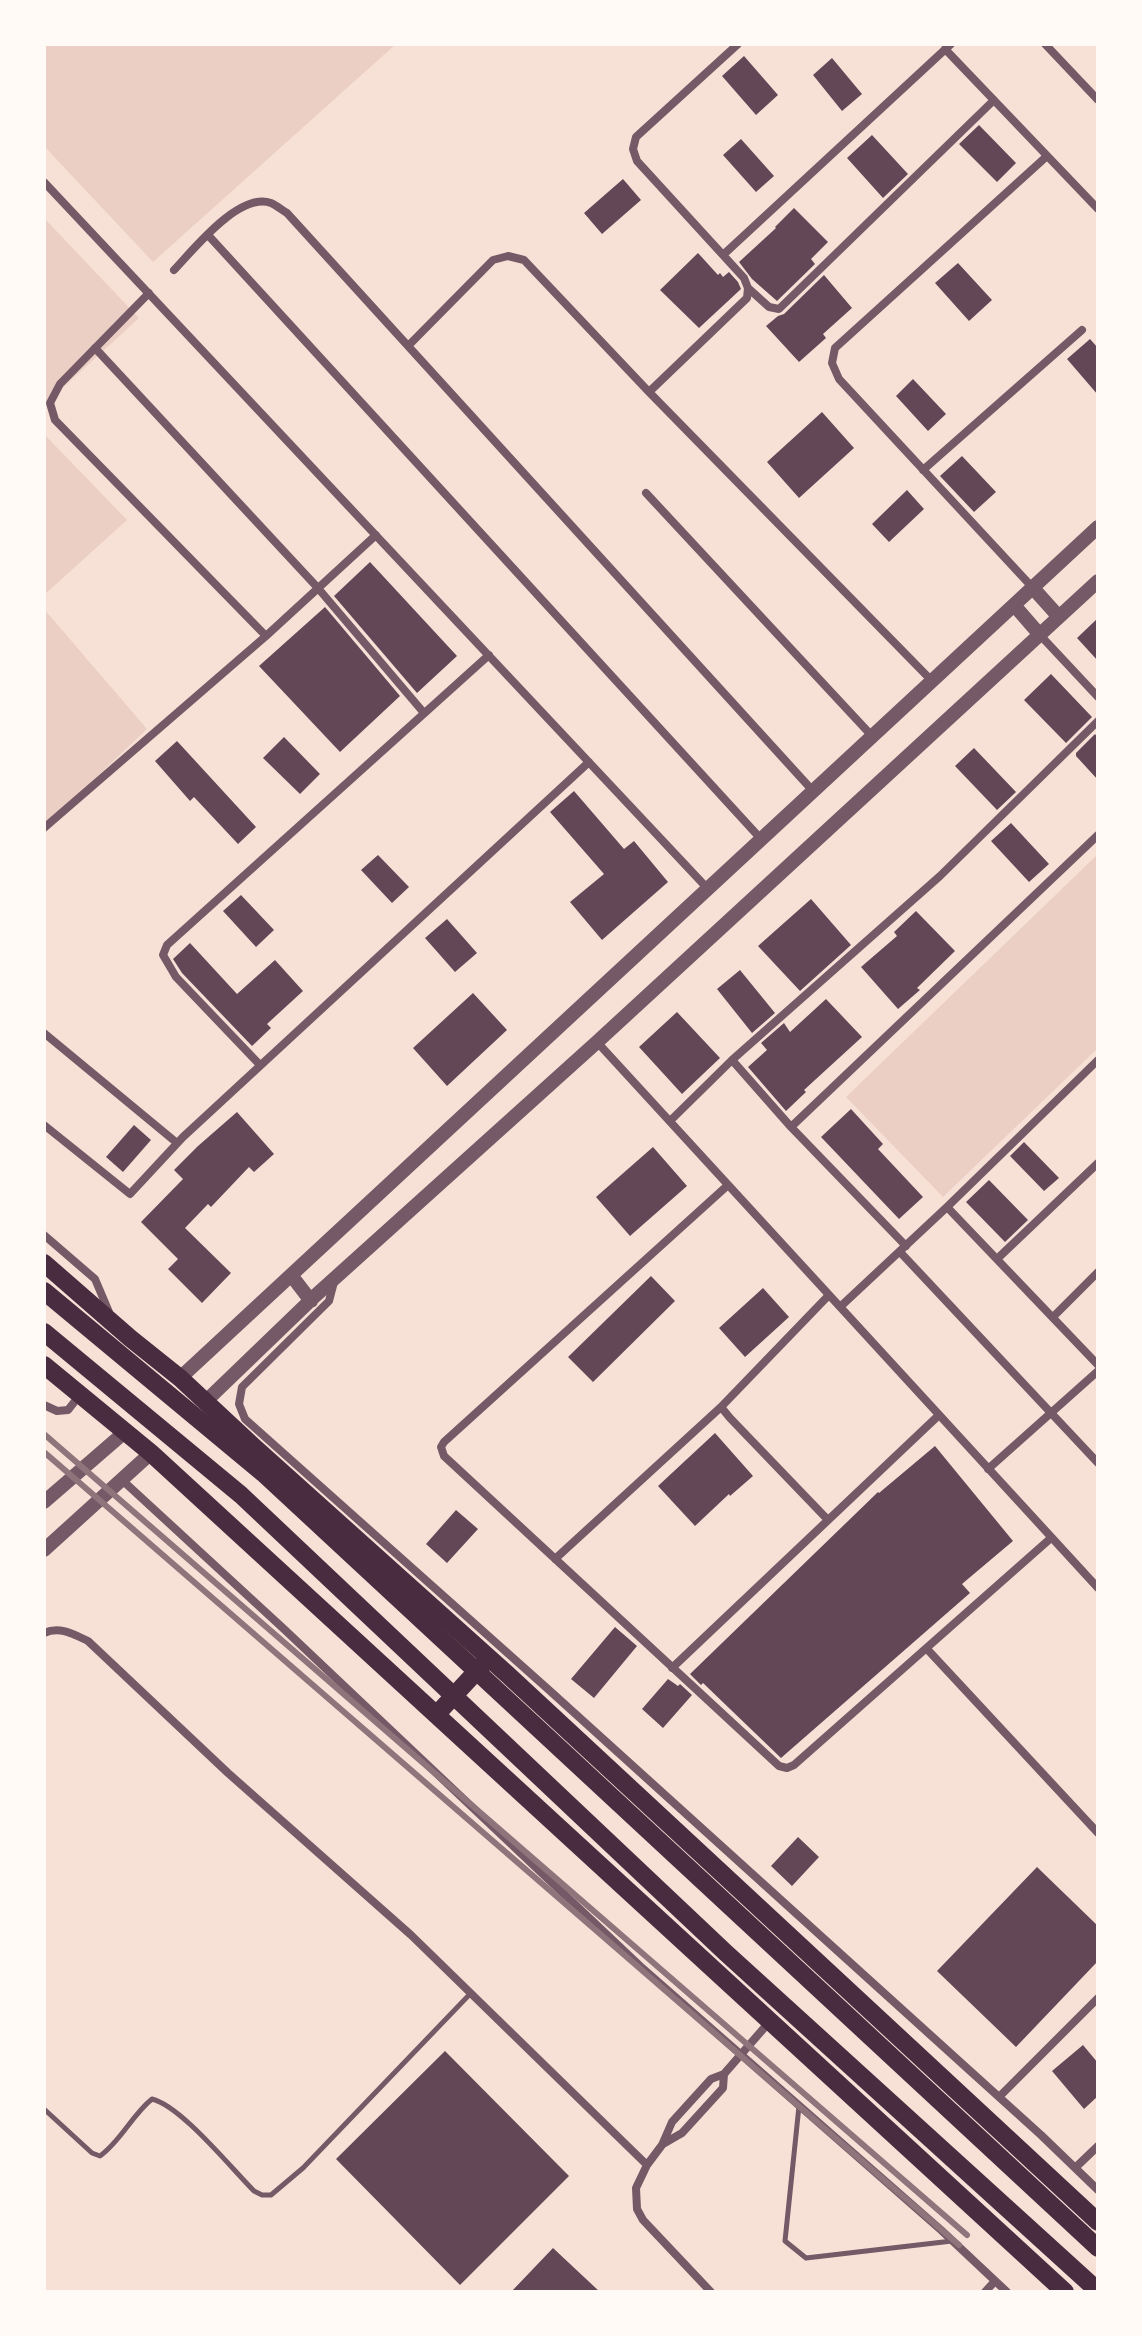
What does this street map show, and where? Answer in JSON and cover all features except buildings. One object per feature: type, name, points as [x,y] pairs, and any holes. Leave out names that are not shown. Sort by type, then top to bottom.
[{"type":"main road","points":[[44,1263],[180,1378],[489,1658],[1098,2222]]},
{"type":"main road","points":[[44,1291],[263,1473],[1098,2248]]},
{"type":"main road","points":[[44,1332],[241,1495],[726,1953],[1098,2291]]},
{"type":"main road","points":[[44,1365],[151,1453],[1065,2292]]},
{"type":"main road","points":[[437,1714],[489,1658]]},
{"type":"street","points":[[738,44],[636,137],[633,149],[637,161],[744,278],[748,288],[769,307],[779,309],[994,100]]},
{"type":"street","points":[[1045,44],[1098,100]]},
{"type":"street","points":[[723,255],[948,46],[994,100],[1098,209]]},
{"type":"street","points":[[1047,156],[835,348],[832,363],[839,379],[1059,617]]},
{"type":"street","points":[[44,182],[708,889]]},
{"type":"street","points":[[174,270],[233,212],[251,203],[270,202],[287,213],[813,791]]},
{"type":"street","points":[[208,235],[761,839]]},
{"type":"street","points":[[408,346],[493,260],[508,256],[524,260],[932,681]]},
{"type":"street","points":[[649,392],[747,298],[748,288]]},
{"type":"street","points":[[149,293],[60,384],[50,403],[55,420],[266,636]]},
{"type":"street","points":[[923,470],[1082,330]]},
{"type":"street","points":[[95,348],[317,587],[424,713]]},
{"type":"street","points":[[646,493],[872,736]]},
{"type":"street","points":[[180,1378],[1098,527]]},
{"type":"street","points":[[44,828],[266,636],[376,535]]},
{"type":"street","points":[[205,1402],[336,1277],[597,1042],[1098,581]]},
{"type":"street","points":[[1014,605],[1098,697]]},
{"type":"street","points":[[260,1065],[176,977],[163,955],[167,945],[489,655]]},
{"type":"street","points":[[670,1121],[732,1060],[940,876],[1098,721]]},
{"type":"street","points":[[44,1125],[130,1194],[177,1143],[589,762]]},
{"type":"street","points":[[791,1127],[1098,835]]},
{"type":"street","points":[[44,1033],[177,1143]]},
{"type":"street","points":[[597,1042],[1098,1588]]},
{"type":"street","points":[[732,1060],[1098,1463]]},
{"type":"street","points":[[840,1307],[1098,1060]]},
{"type":"street","points":[[997,1259],[1098,1163]]},
{"type":"street","points":[[728,1185],[444,1442],[441,1447],[444,1456],[779,1766],[787,1768],[1051,1538]]},
{"type":"street","points":[[947,1207],[1098,1365]]},
{"type":"street","points":[[44,1235],[95,1279],[113,1323]]},
{"type":"street","points":[[1053,1317],[1098,1272]]},
{"type":"street","points":[[291,1275],[311,1301]]},
{"type":"street","points":[[336,1277],[329,1301],[242,1387],[239,1404],[245,1419],[999,2097],[1098,2190]]},
{"type":"street","points":[[555,1559],[721,1407],[829,1295]]},
{"type":"street","points":[[988,1469],[1098,1371]]},
{"type":"street","points":[[44,1405],[57,1411],[68,1410],[81,1395]]},
{"type":"street","points":[[721,1407],[828,1520]]},
{"type":"street","points":[[672,1668],[939,1415]]},
{"type":"street","points":[[44,1502],[126,1431]]},
{"type":"street","points":[[44,1550],[151,1453]]},
{"type":"street","points":[[121,1479],[640,1966],[1007,2292]]},
{"type":"street","points":[[44,1633],[54,1629],[70,1632],[88,1641],[239,1783],[411,1935],[647,2165]]},
{"type":"street","points":[[927,1649],[1098,1833]]},
{"type":"street","points":[[999,2097],[1098,1998]]},
{"type":"street","points":[[711,2292],[643,2220],[637,2209],[636,2188],[672,2122],[711,2079],[724,2074],[771,2020]]},
{"type":"street","points":[[662,2145],[682,2133],[723,2088],[724,2074]]},
{"type":"street","points":[[1075,2168],[1098,2146]]},
{"type":"street","points":[[985,2292],[995,2281]]},
{"type":"lane","points":[[44,2109],[92,2153],[100,2156],[110,2149],[142,2106],[152,2099],[163,2101],[254,2191],[271,2195],[303,2168],[470,1994]]},
{"type":"lane","points":[[799,2105],[785,2241],[806,2258],[953,2241]]},
{"type":"shaded area","points":[[44,44],[396,44],[153,262],[44,146]]},
{"type":"shaded area","points":[[44,218],[139,318],[44,405]]},
{"type":"shaded area","points":[[44,434],[127,520],[44,595]]},
{"type":"shaded area","points":[[44,609],[147,729],[44,827]]},
{"type":"shaded area","points":[[1098,854],[1098,1048],[943,1197],[846,1097]]},
{"type":"railway","points":[[44,1434],[967,2235]]},
{"type":"railway","points":[[44,1452],[959,2245]]}]
